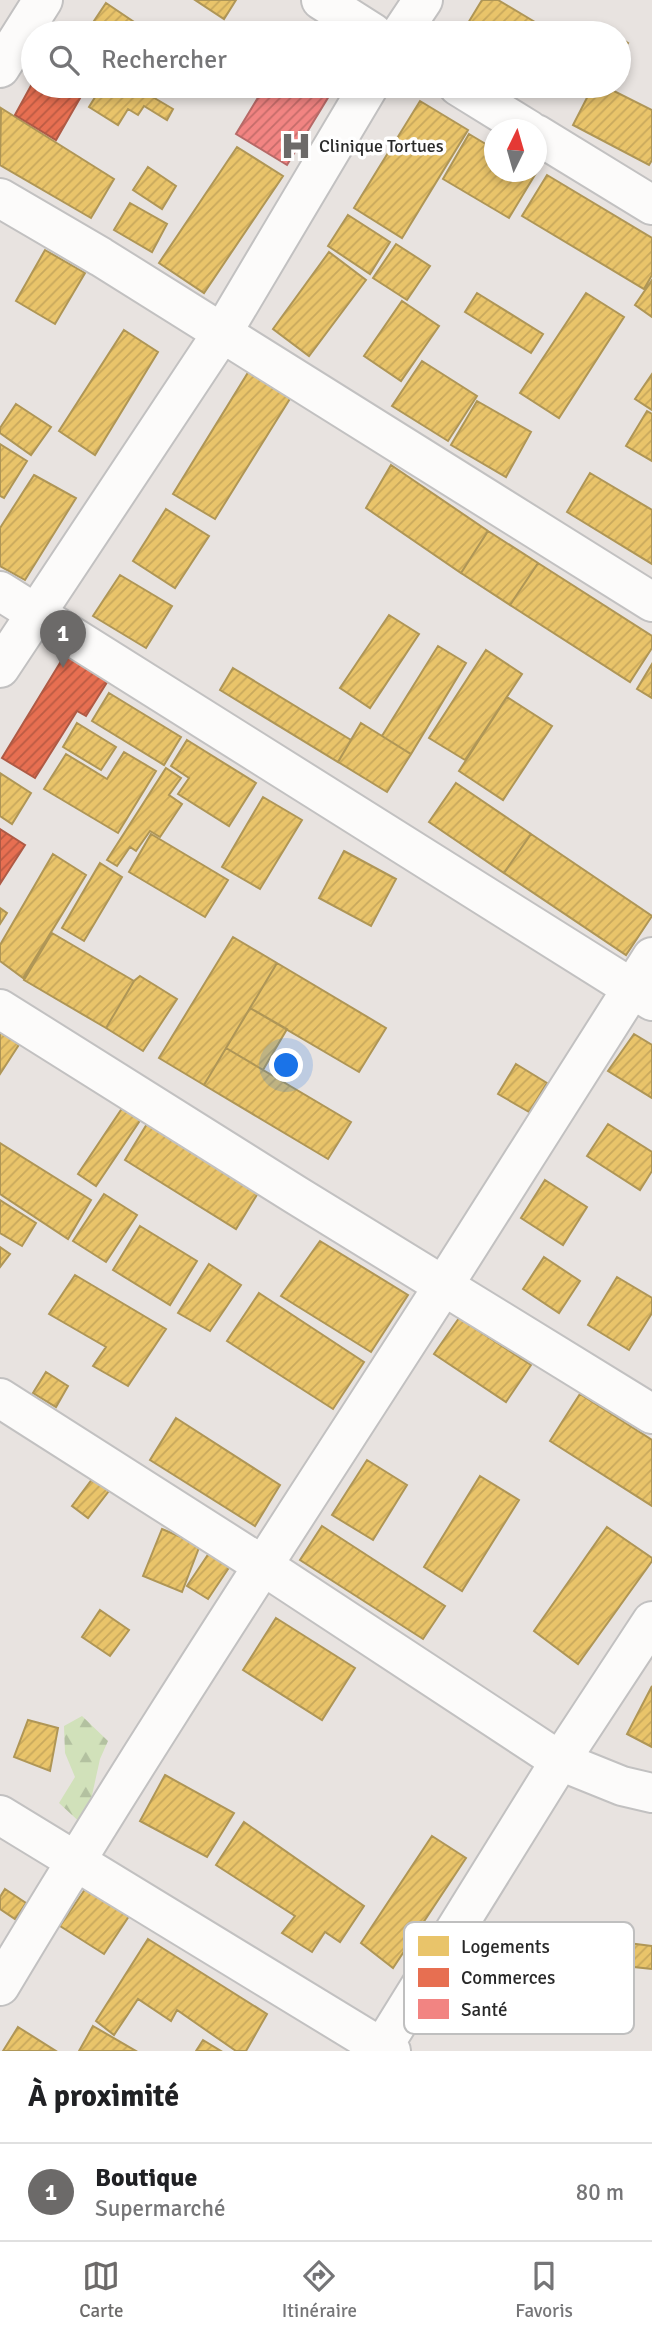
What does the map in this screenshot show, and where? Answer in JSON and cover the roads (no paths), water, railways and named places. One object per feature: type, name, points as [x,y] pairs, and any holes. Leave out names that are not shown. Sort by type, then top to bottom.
[{"type":"street","points":[[30,21],[43,0]]},
{"type":"street","points":[[321,0],[354,21]]},
{"type":"street","points":[[409,21],[423,0]]},
{"type":"street","points":[[0,68],[21,35]]},
{"type":"street","points":[[0,668],[222,332],[362,98]]},
{"type":"street","points":[[477,98],[511,119]]},
{"type":"street","points":[[547,140],[652,205]]},
{"type":"street","points":[[0,198],[101,257],[652,602]]},
{"type":"street","points":[[0,592],[645,982],[262,1565],[75,1861],[0,1986]]},
{"type":"street","points":[[0,1009],[652,1414]]},
{"type":"street","points":[[0,1398],[560,1760],[622,1786],[652,1793]]},
{"type":"street","points":[[462,1922],[560,1760],[652,1620]]},
{"type":"street","points":[[0,1815],[384,2050],[404,2017]]},
{"type":"place","name":"Clinique Tortues","points":[[296,146]]},
{"type":"place","name":"Boutique","points":[[63,668]]}]
